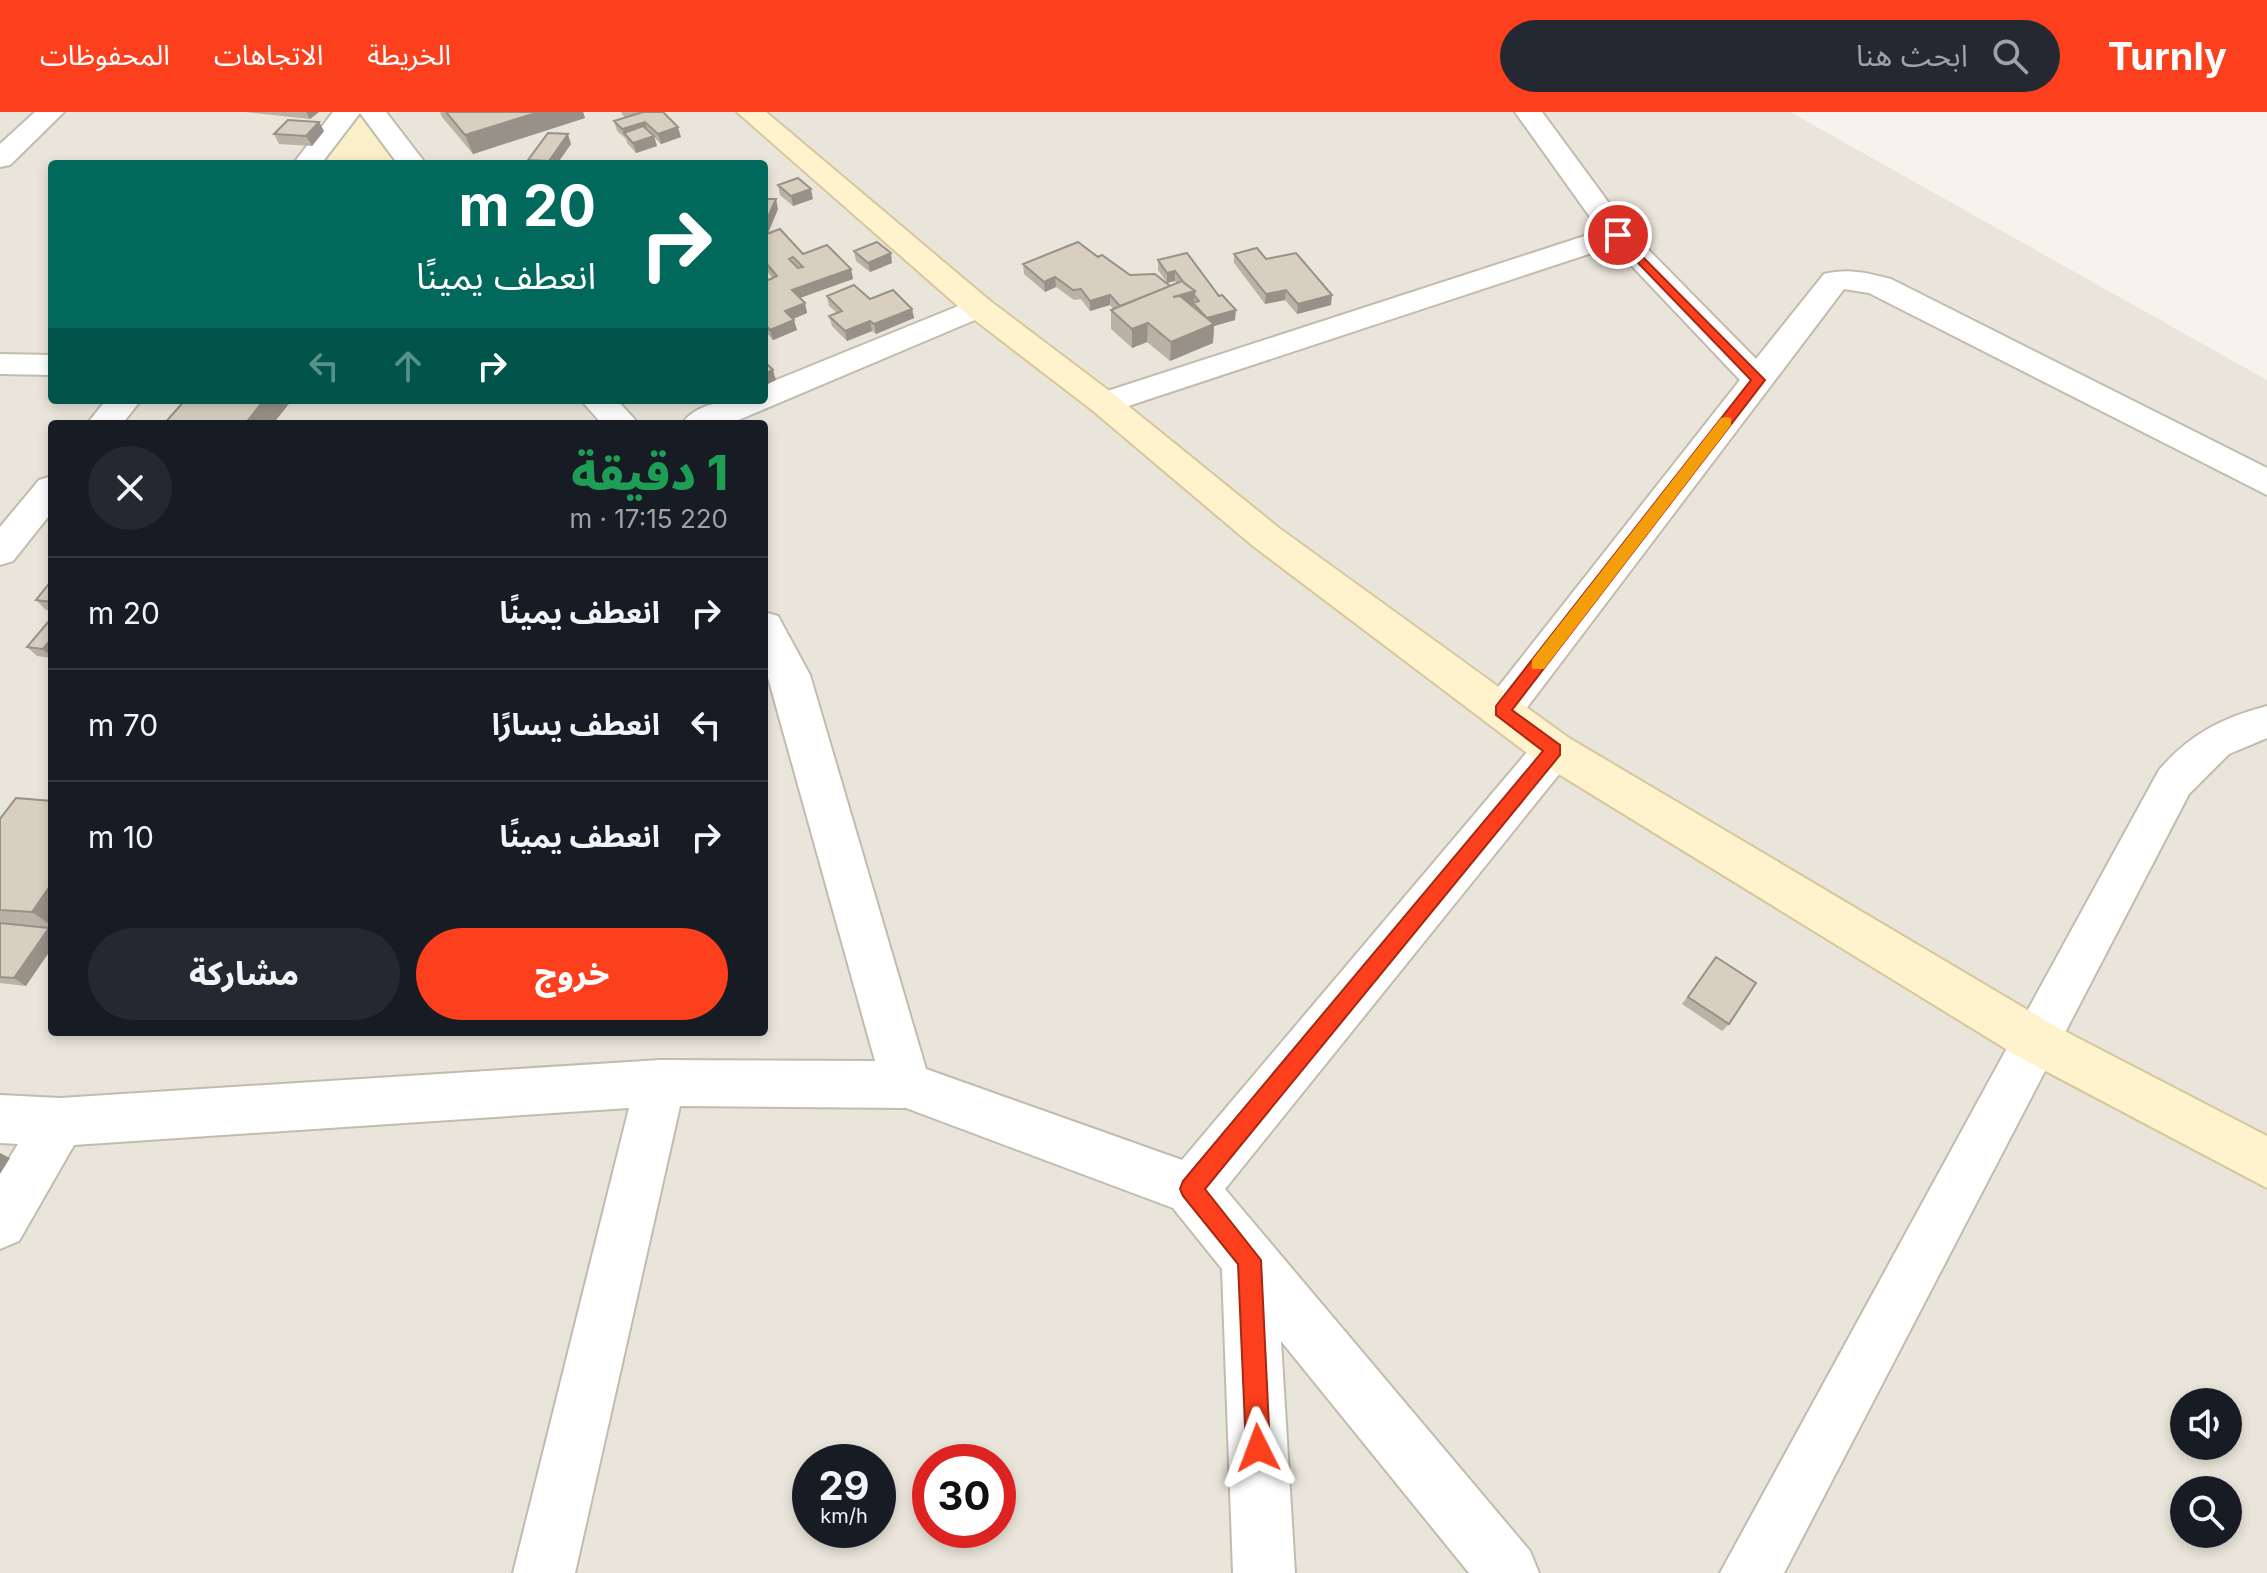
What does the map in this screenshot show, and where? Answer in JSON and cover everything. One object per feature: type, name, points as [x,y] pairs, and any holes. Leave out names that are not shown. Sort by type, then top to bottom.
[{"type":"street","points":[[0,159],[51,112]]},
{"type":"street","points":[[310,160],[347,112]]},
{"type":"street","points":[[372,112],[409,160]]},
{"type":"street","points":[[750,112],[978,307],[1104,403],[1266,537],[1554,750],[2036,1041],[2267,1163]]},
{"type":"street","points":[[1528,112],[1618,235],[1758,380]]},
{"type":"street","points":[[1104,403],[1618,235]]},
{"type":"street","points":[[1502,711],[1835,280],[1856,279],[1880,286],[2267,483]]},
{"type":"street","points":[[768,395],[978,307]]},
{"type":"street","points":[[0,364],[48,365]]},
{"type":"street","points":[[107,420],[121,404]]},
{"type":"street","points":[[602,404],[618,420]]},
{"type":"street","points":[[708,420],[746,404]]},
{"type":"street","points":[[0,552],[48,493]]},
{"type":"street","points":[[768,634],[790,675],[906,1085]]},
{"type":"street","points":[[1751,1573],[2174,782],[2200,750],[2233,730],[2267,722]]},
{"type":"street","points":[[1191,1189],[1554,750]]},
{"type":"street","points":[[544,1573],[660,1083]]},
{"type":"street","points":[[0,1119],[60,1122],[660,1083],[906,1085],[1191,1189],[1508,1573]]},
{"type":"street","points":[[0,1222],[60,1122]]},
{"type":"street","points":[[1249,1260],[1264,1573]]},
{"type":"shaded area","points":[[0,112],[1790,112],[2267,380],[2267,1573],[0,1573]]},
{"type":"sand","points":[[347,112],[361,112],[397,160],[312,160]]},
{"type":"building","points":[[446,112],[539,112],[465,135]]},
{"type":"building","points":[[643,112],[663,112],[678,127],[658,134],[645,122],[622,129],[614,121]]},
{"type":"building","points":[[288,120],[319,122],[306,136],[274,134]]},
{"type":"building","points":[[643,126],[654,136],[633,143],[624,133]]},
{"type":"building","points":[[548,133],[568,134],[550,160],[528,160]]},
{"type":"building","points":[[798,178],[811,189],[791,196],[778,185]]},
{"type":"building","points":[[768,199],[776,199],[768,217]]},
{"type":"building","points":[[780,229],[803,254],[827,245],[851,269],[792,290],[805,303],[785,311],[794,320],[770,330],[768,280],[777,276],[768,266],[768,234]],"holes":[[[793,257],[803,267],[798,268],[789,259]]]},
{"type":"building","points":[[877,242],[891,253],[868,263],[854,251]]},
{"type":"building","points":[[1078,242],[1130,275],[1155,274],[1170,286],[1120,306],[1110,295],[1090,301],[1081,289],[1073,290],[1055,277],[1044,282],[1023,264]]},
{"type":"building","points":[[1257,248],[1266,259],[1296,253],[1332,295],[1298,304],[1286,290],[1266,294],[1234,254]]},
{"type":"building","points":[[1187,253],[1219,296],[1222,295],[1236,310],[1207,318],[1193,303],[1199,301],[1194,295],[1195,291],[1175,271],[1167,273],[1158,260]]},
{"type":"building","points":[[1182,281],[1195,291],[1173,297],[1180,296],[1214,324],[1171,342],[1148,323],[1132,329],[1111,310]]},
{"type":"building","points":[[854,285],[870,299],[893,290],[912,309],[845,331],[829,316],[842,311],[827,296]]},
{"type":"building","points":[[182,404],[261,404],[248,420],[168,420]]},
{"type":"building","points":[[48,585],[48,602],[36,600]]},
{"type":"building","points":[[48,622],[48,643],[43,649],[27,647]]},
{"type":"building","points":[[16,798],[48,801],[48,889],[32,912],[0,910],[0,819]]},
{"type":"building","points":[[0,923],[48,928],[14,978],[0,977]]},
{"type":"building","points":[[1716,957],[1756,983],[1729,1024],[1688,997]]},
{"type":"slow traffic","points":[[1538,664],[1726,422]]},
{"type":"route","points":[[1258,1448],[1249,1260],[1191,1189],[1554,750],[1502,711],[1758,380],[1618,235]]}]
